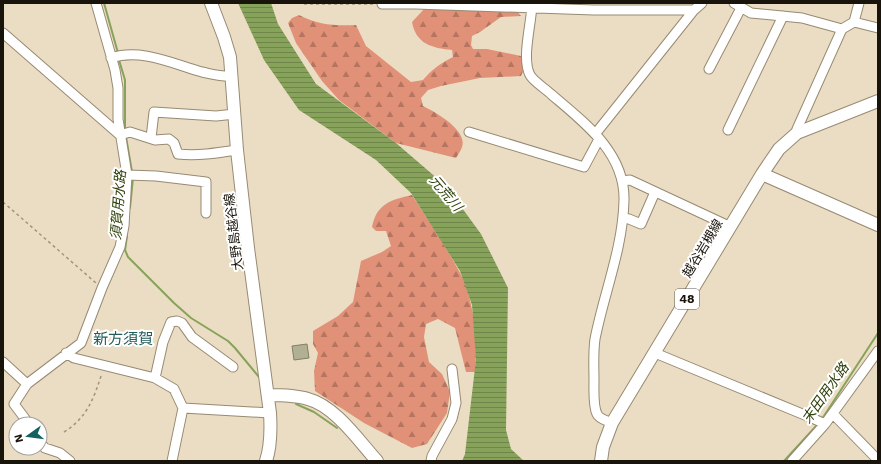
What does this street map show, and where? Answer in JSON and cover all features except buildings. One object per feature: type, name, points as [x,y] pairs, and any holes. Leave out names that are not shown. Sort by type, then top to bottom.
[{"type":"main road","name":"大野島越谷線","points":[[211,3],[230,57],[237,150],[248,248],[270,413],[270,437],[266,461]]},
{"type":"main road","name":"越谷岩槻線","points":[[601,461],[603,447],[612,424],[762,174],[780,149],[797,133],[878,101]]},
{"type":"main road","points":[[762,174],[878,225]]},
{"type":"main road","points":[[268,395],[300,396],[323,405],[336,415],[377,461]]},
{"type":"street","points":[[23,416],[14,404],[28,384],[66,353],[81,343],[102,288],[120,247],[124,226],[131,175],[124,134],[118,119],[118,88],[96,3]]},
{"type":"street","points":[[382,4],[415,3],[532,6],[594,10],[694,10]]},
{"type":"street","points":[[469,132],[584,167],[598,136],[694,10],[702,3]]},
{"type":"street","points":[[854,22],[859,3]]},
{"type":"street","points":[[709,69],[738,5],[751,13],[802,18],[842,29]]},
{"type":"street","points":[[532,6],[526,60],[530,75],[598,136],[616,161],[623,181],[623,218],[618,251],[595,340],[594,393],[597,414],[599,417],[612,424]]},
{"type":"street","points":[[728,130],[783,16]]},
{"type":"street","points":[[797,133],[797,129],[842,29],[854,22],[878,28]]},
{"type":"street","points":[[3,33],[124,134],[169,139],[174,143],[178,154],[212,154],[237,150]]},
{"type":"street","points":[[111,58],[122,54],[161,59],[211,74],[224,77],[232,76]]},
{"type":"street","points":[[151,138],[154,112],[216,116],[235,114]]},
{"type":"street","points":[[131,175],[156,176],[206,182],[206,213]]},
{"type":"street","points":[[623,181],[630,180],[731,227]]},
{"type":"street","points":[[623,218],[641,224],[655,192]]},
{"type":"street","points":[[155,378],[163,342],[171,322],[177,321],[182,323],[192,338],[233,366]]},
{"type":"street","points":[[792,461],[833,414],[878,351]]},
{"type":"street","points":[[66,353],[74,358],[155,378],[174,389],[183,408],[172,461]]},
{"type":"street","points":[[655,353],[825,424]]},
{"type":"street","points":[[3,362],[28,384]]},
{"type":"street","points":[[431,461],[432,456],[452,419],[456,403],[452,368]]},
{"type":"street","points":[[183,408],[270,413]]},
{"type":"street","points":[[833,414],[878,460]]},
{"type":"street","points":[[48,449],[60,454],[70,461]]},
{"type":"path","points":[[304,4],[382,4]]},
{"type":"path","points":[[3,202],[102,288]]},
{"type":"path","points":[[64,432],[74,426],[91,404],[105,365]]},
{"type":"green space","points":[[425,8],[516,10],[521,16],[501,17],[472,36],[471,45],[473,49],[487,49],[521,56],[525,67],[521,76],[480,78],[441,86],[428,90],[421,98],[423,106],[449,122],[460,134],[463,141],[462,147],[456,158],[396,143],[339,100],[322,81],[296,43],[288,23],[292,18],[299,15],[313,21],[327,24],[356,25],[366,46],[411,82],[423,80],[436,67],[453,57],[452,50],[426,44],[417,35],[412,22]]},
{"type":"green space","points":[[412,195],[448,252],[464,282],[474,320],[476,360],[475,372],[466,372],[455,328],[438,319],[426,324],[424,337],[429,362],[442,374],[450,392],[447,413],[427,444],[412,448],[364,423],[315,391],[314,371],[318,353],[313,344],[313,331],[338,316],[353,302],[361,261],[382,252],[391,246],[386,231],[376,231],[372,227],[377,213],[391,201]]},
{"type":"water","name":"元荒川","points":[[238,3],[271,3],[278,24],[316,84],[396,143],[446,186],[481,234],[508,288],[506,430],[511,449],[524,461],[462,461],[465,454],[476,359],[472,305],[460,271],[411,193],[376,160],[299,110],[264,60]]},
{"type":"waterway","name":"須賀用水路","points":[[104,3],[118,53]]},
{"type":"waterway","name":"須賀用水路","points":[[119,60],[125,80],[125,130]]},
{"type":"waterway","name":"須賀用水路","points":[[126,137],[132,172]]},
{"type":"waterway","name":"須賀用水路","points":[[130,208],[133,178]]},
{"type":"waterway","name":"須賀用水路","points":[[127,236],[125,250],[128,257],[191,318],[228,341],[259,377]]},
{"type":"waterway","name":"末田用水路","points":[[822,419],[878,333]]},
{"type":"waterway","name":"須賀用水路","points":[[296,404],[314,412],[337,428]]},
{"type":"waterway","name":"末田用水路","points":[[784,461],[818,424]]},
{"type":"district","name":"新方須賀","points":[[123,339]]}]
